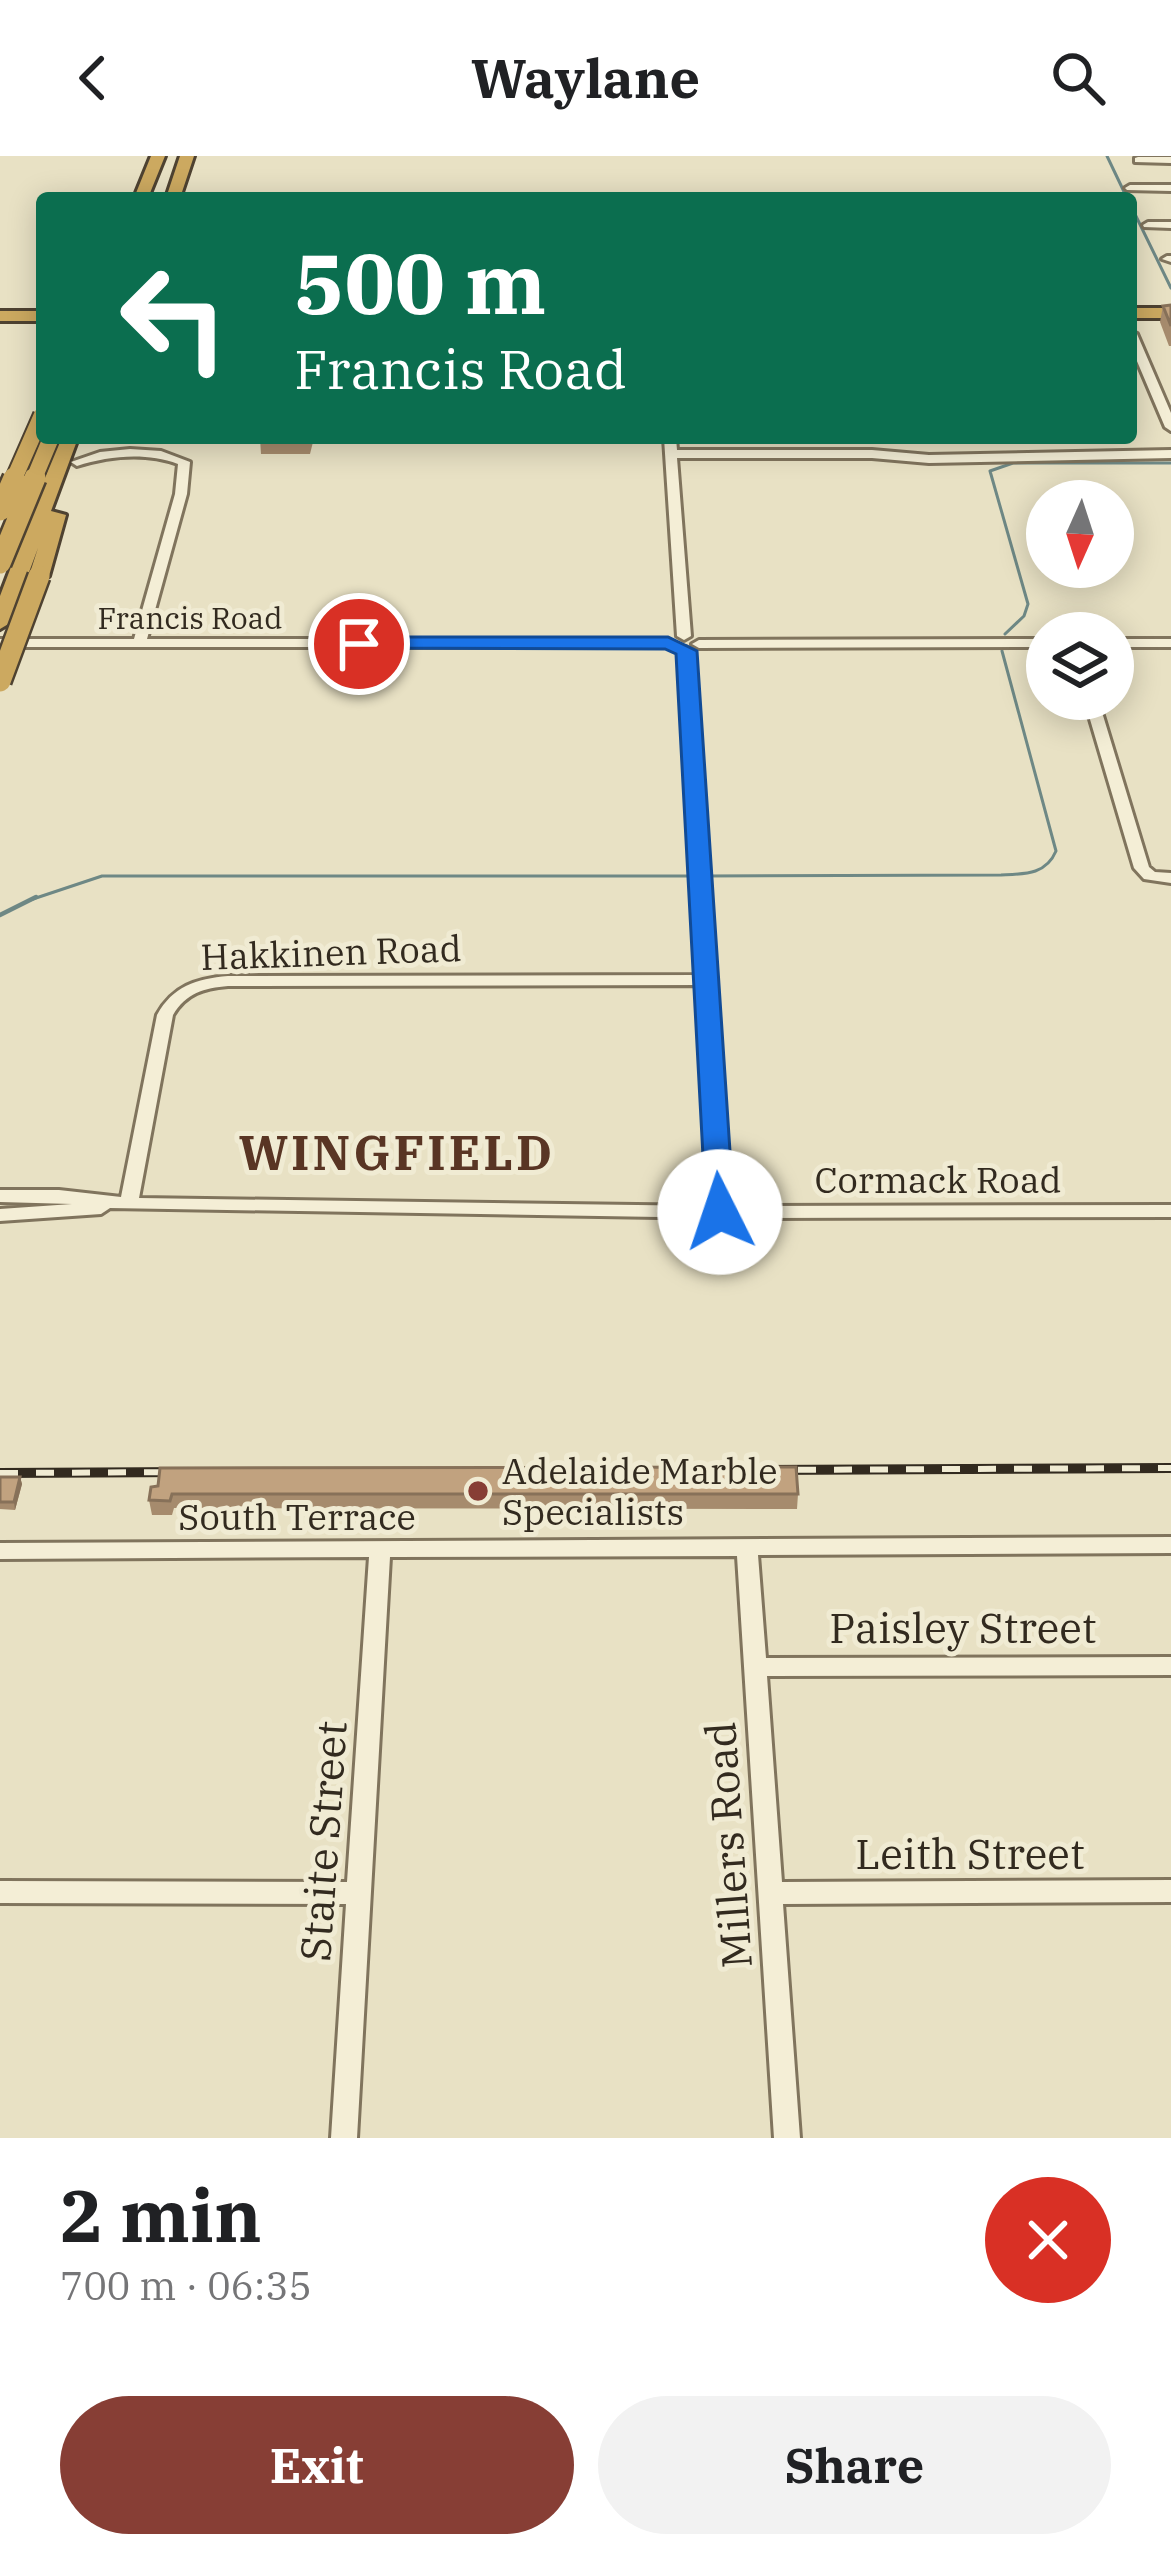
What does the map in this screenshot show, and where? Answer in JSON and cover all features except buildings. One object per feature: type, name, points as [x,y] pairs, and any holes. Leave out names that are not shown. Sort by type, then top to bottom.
[{"type":"highway","points":[[147,192],[162,156]]},
{"type":"highway","points":[[162,192],[176,156]]},
{"type":"highway","points":[[175,192],[187,156]]},
{"type":"highway","points":[[5,309],[36,305]]},
{"type":"highway","points":[[5,309],[36,315]]},
{"type":"highway","points":[[1137,310],[1171,309]]},
{"type":"highway","points":[[0,510],[36,429]]},
{"type":"highway","points":[[0,563],[49,444]]},
{"type":"highway","points":[[0,682],[81,448]]},
{"type":"highway","points":[[0,623],[81,448]]},
{"type":"street","points":[[1138,160],[1171,160]]},
{"type":"street","points":[[1130,188],[1171,188]]},
{"type":"street","points":[[1148,225],[1171,225]]},
{"type":"street","points":[[1137,348],[1171,427]]},
{"type":"street","points":[[886,444],[889,455]]},
{"type":"street","points":[[1032,444],[1036,455]]},
{"type":"street","points":[[720,1212],[697,860],[690,644],[671,446],[929,460],[1171,454]]},
{"type":"street","points":[[81,448],[184,462],[181,494],[139,644]]},
{"type":"street","points":[[0,485],[28,485]]},
{"type":"street","name":"Francis Road","points":[[0,643],[690,644]]},
{"type":"street","points":[[690,644],[1026,643]]},
{"type":"street","points":[[1134,643],[1171,643]]},
{"type":"street","points":[[1097,720],[1142,868],[1150,876],[1171,878]]},
{"type":"street","name":"Hakkinen Road","points":[[129,1204],[165,1015],[190,987],[229,981],[704,980]]},
{"type":"street","name":"Cormack Road","points":[[0,1196],[59,1196],[129,1204],[720,1212],[1171,1210]]},
{"type":"street","name":"Cormack Road","points":[[0,1215],[58,1214],[129,1204]]},
{"type":"street","name":"South Terrace","points":[[0,1551],[1171,1546]]},
{"type":"street","name":"Millers Road","points":[[747,1547],[787,2138]]},
{"type":"street","name":"Staite Street","points":[[344,2138],[380,1549]]},
{"type":"street","name":"Paisley Street","points":[[755,1667],[1171,1666]]},
{"type":"street","points":[[0,1892],[359,1893]]},
{"type":"street","name":"Leith Street","points":[[770,1893],[1171,1892]]},
{"type":"waterway","points":[[1107,156],[1124,192]]},
{"type":"waterway","points":[[1137,218],[1171,288]]},
{"type":"waterway","points":[[1005,634],[1024,616],[1028,604],[990,471],[1013,463],[1171,463]]},
{"type":"waterway","points":[[704,876],[1001,875],[1033,872],[1046,865],[1056,851],[1002,651]]},
{"type":"waterway","points":[[30,900],[102,876],[693,876]]},
{"type":"waterway","points":[[30,900],[36,897]]},
{"type":"waterway","points":[[0,915],[30,900]]},
{"type":"railway","points":[[762,1470],[1171,1468]]},
{"type":"railway","points":[[0,1473],[192,1472]]},
{"type":"place","name":"Adelaide Marble Specialists","points":[[478,1491]]},
{"type":"district","name":"WINGFIELD","points":[[397,1152]]},
{"type":"route","points":[[359,644],[668,643],[686,651],[720,1212]]}]
